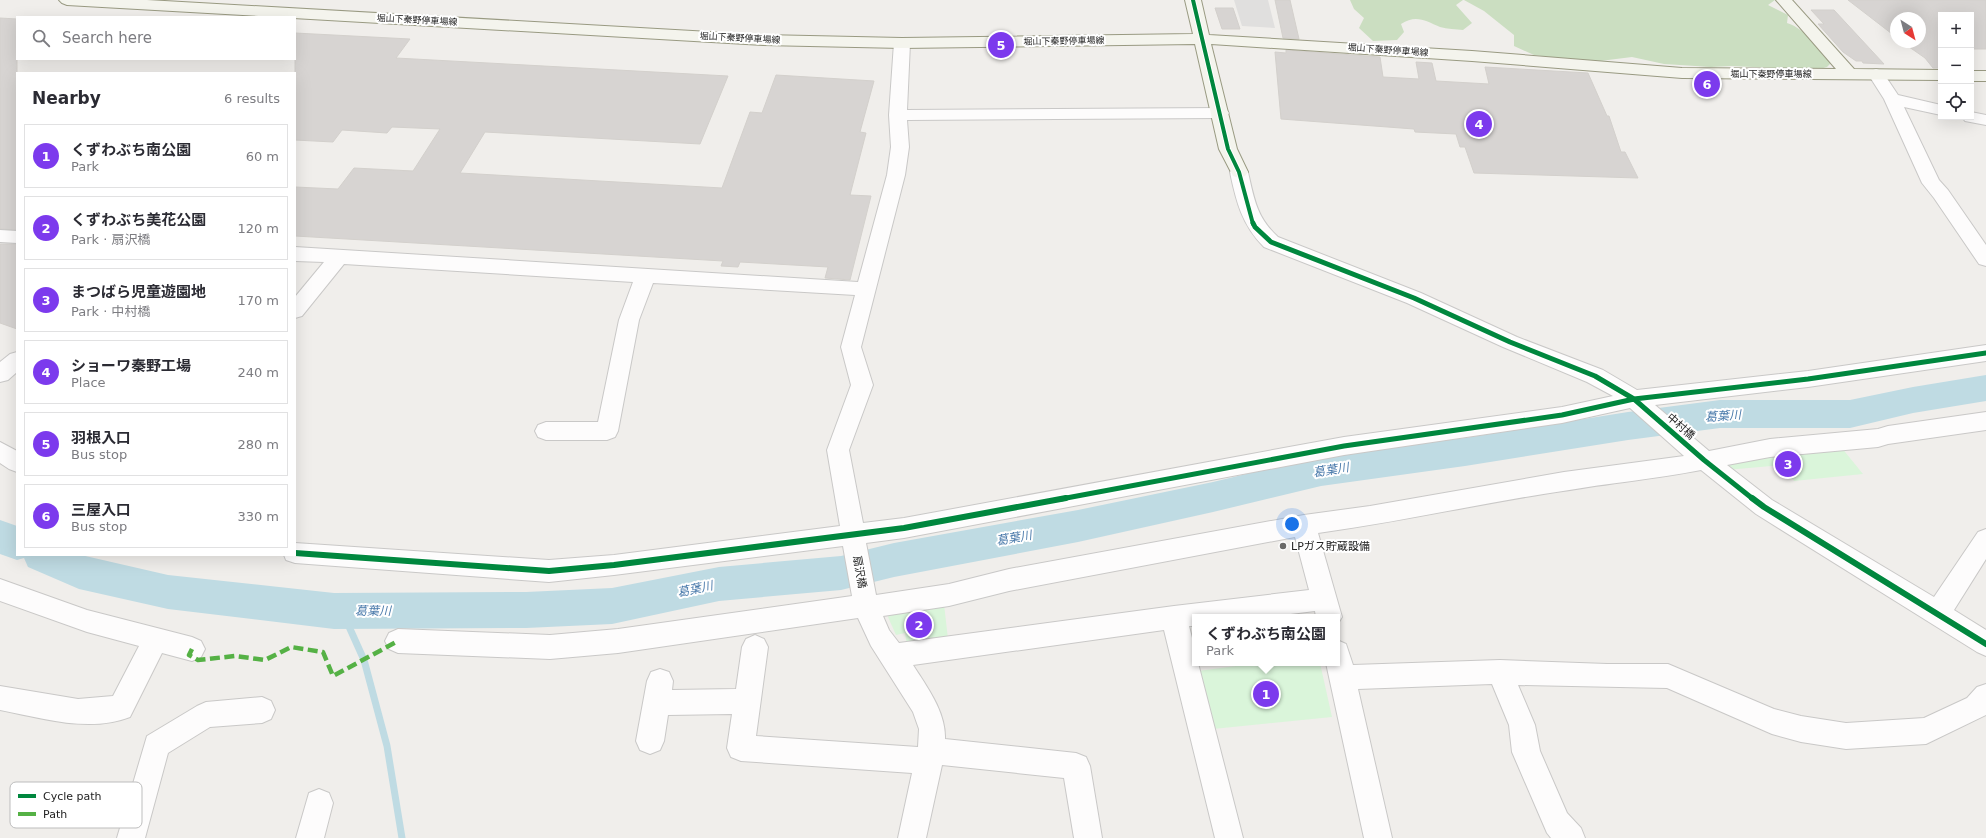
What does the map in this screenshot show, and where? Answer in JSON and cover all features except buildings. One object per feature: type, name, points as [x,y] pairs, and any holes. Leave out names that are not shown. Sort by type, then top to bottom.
[{"type":"main road","name":"堀山下秦野停車場線","points":[[68,0],[763,40],[902,43],[1202,39],[1449,55],[1682,73],[1773,75],[1938,75]]},
{"type":"main road","points":[[1192,0],[1228,149],[1239,172]]},
{"type":"main road","points":[[1784,0],[1849,74]]},
{"type":"main road","points":[[1974,76],[1986,76]]},
{"type":"street","name":"扇沢橋","points":[[902,43],[898,115],[900,147],[896,175],[851,347],[862,385],[838,450],[866,608],[880,638],[894,656],[924,706],[932,729],[930,756],[912,838]]},
{"type":"street","points":[[1876,74],[1892,99],[1931,183],[1941,194],[1986,259]]},
{"type":"street","points":[[1892,99],[1938,109]]},
{"type":"street","points":[[898,115],[1220,113]]},
{"type":"street","points":[[1974,118],[1986,120]]},
{"type":"street","name":"中村橋","points":[[1239,172],[1251,218],[1258,230],[1271,242],[1414,298],[1524,349],[1595,376],[1615,387],[1639,403],[1704,460],[1764,507],[1986,644]]},
{"type":"street","points":[[0,236],[16,237]]},
{"type":"street","points":[[296,254],[645,277],[866,289]]},
{"type":"street","points":[[296,310],[340,257]]},
{"type":"street","points":[[546,431],[607,431],[629,320],[645,277]]},
{"type":"street","points":[[296,553],[549,571],[614,565],[854,536],[1344,446],[1986,353]]},
{"type":"street","points":[[0,374],[16,361]]},
{"type":"street","points":[[398,641],[550,648],[618,641],[854,607],[866,608],[949,595],[1009,580],[1304,524],[1370,516],[1390,511],[1564,481],[1661,469],[1770,448],[1878,438],[1888,435],[1986,421]]},
{"type":"street","points":[[0,451],[16,462]]},
{"type":"street","points":[[1225,614],[1326,608],[1304,524]]},
{"type":"street","points":[[1938,613],[1986,539]]},
{"type":"street","points":[[0,590],[87,621],[192,649]]},
{"type":"street","points":[[894,656],[1174,617],[1192,616]]},
{"type":"street","points":[[1174,617],[1229,838]]},
{"type":"street","points":[[0,698],[78,712],[121,708],[155,640]]},
{"type":"street","points":[[755,647],[741,748],[930,756],[1076,766],[1088,838]]},
{"type":"street","points":[[1340,665],[1378,838]]},
{"type":"street","points":[[1343,678],[1500,672],[1607,676],[1668,676],[1772,721],[1801,730],[1846,736],[1926,730],[1976,707],[1986,696]]},
{"type":"street","points":[[1500,672],[1522,725],[1526,752],[1558,824],[1571,838]]},
{"type":"street","points":[[650,741],[658,692],[748,701]]},
{"type":"street","points":[[142,799],[157,745],[206,714],[262,710]]},
{"type":"street","points":[[310,838],[319,803]]},
{"type":"street","points":[[131,838],[134,828]]},
{"type":"green space","points":[[1350,0],[1463,0],[1456,5],[1472,23],[1463,30],[1449,29],[1421,20],[1411,19],[1401,24],[1404,32],[1397,40],[1373,41],[1359,28],[1364,18],[1354,9]]},
{"type":"green space","points":[[1464,0],[1775,0],[1768,5],[1788,15],[1787,23],[1806,34],[1831,63],[1827,67],[1816,70],[1664,64],[1632,57],[1600,61],[1534,55],[1514,46],[1514,35],[1484,11]]},
{"type":"green space","points":[[1841,447],[1863,474],[1794,481],[1782,465],[1726,470],[1720,462]]},
{"type":"green space","points":[[944,604],[948,639],[907,645],[905,633],[896,635],[888,617],[892,610]]},
{"type":"green space","points":[[1236,666],[1321,666],[1332,717],[1213,729],[1198,671]]},
{"type":"shaded area","points":[[1234,0],[1268,0],[1275,28],[1242,26]]},
{"type":"waterway","name":"葛葉川","points":[[44,556],[79,572],[168,592],[334,611],[526,610],[612,606],[719,584],[841,573],[894,560],[1078,526],[1213,497],[1321,471],[1465,452],[1586,434],[1628,426],[1720,414],[1850,414],[1913,400],[1986,388]]},
{"type":"waterway","name":"葛葉川","points":[[0,536],[16,544]]},
{"type":"waterway","points":[[342,611],[364,660],[387,746],[402,838]]},
{"type":"marked path","points":[[192,649],[189,655],[198,660],[235,656],[265,660],[291,647],[323,652],[333,676],[398,641]]},
{"type":"cycle path","points":[[1193,0],[1228,149],[1239,172],[1251,218],[1255,227],[1271,242],[1414,298],[1510,342],[1595,376],[1615,387],[1634,399],[1704,460],[1764,507],[1986,644]]},
{"type":"cycle path","points":[[296,553],[549,571],[614,565],[904,528],[1344,446],[1562,415],[1634,399],[1808,379],[1986,353]]},
{"type":"place","name":"羽根入口","points":[[1001,45]]},
{"type":"place","name":"三屋入口","points":[[1707,84]]},
{"type":"place","name":"ショーワ秦野工場","points":[[1479,124]]},
{"type":"place","name":"まつばら児童遊園地","points":[[1788,464]]},
{"type":"place","name":"LPガス貯蔵設備","points":[[1283,546]]},
{"type":"place","name":"くずわぶち美花公園","points":[[919,625]]},
{"type":"place","name":"くずわぶち南公園","points":[[1266,694]]}]
